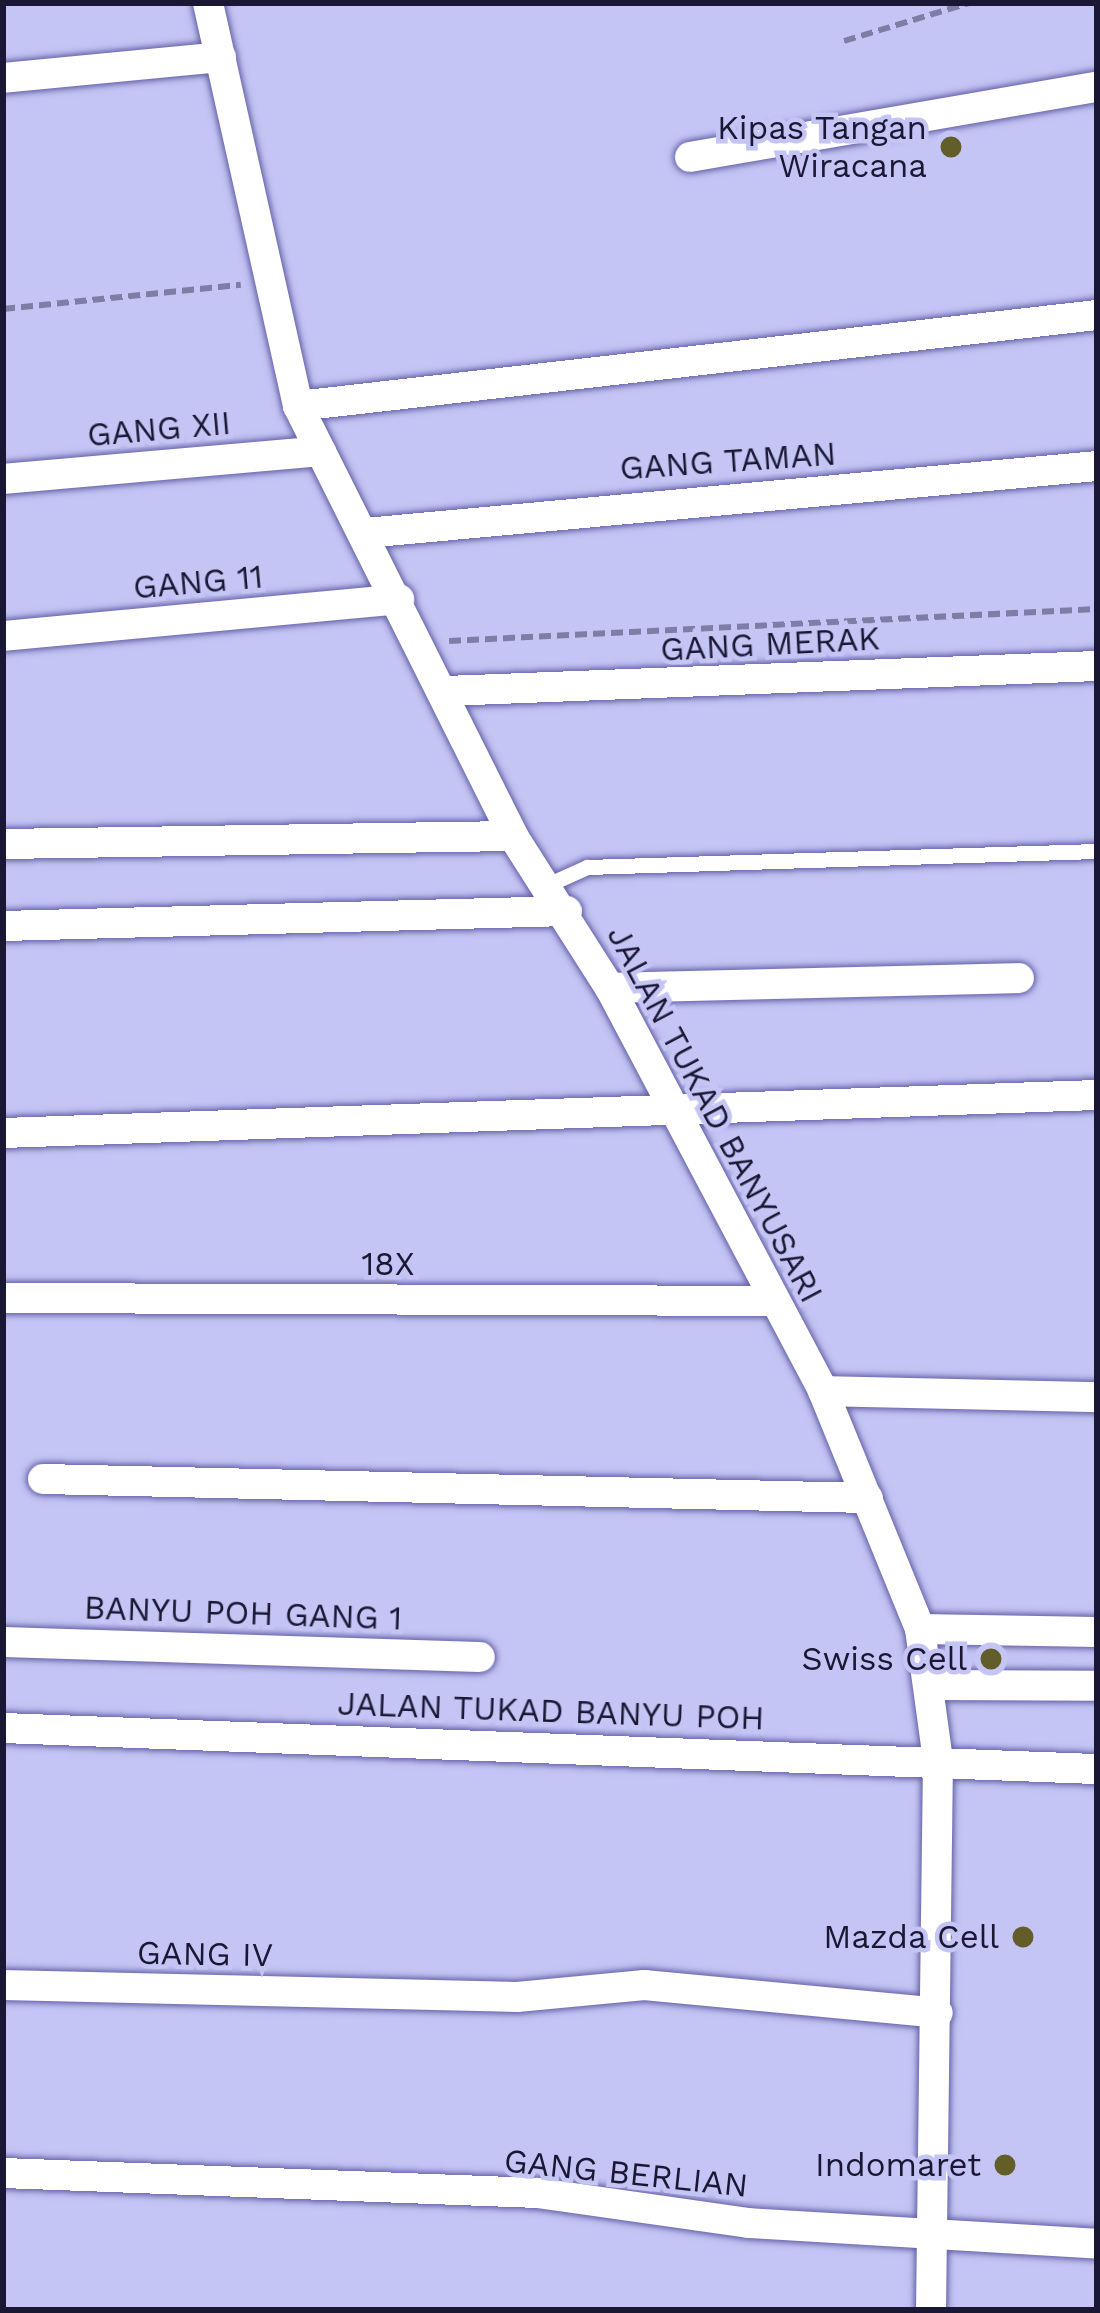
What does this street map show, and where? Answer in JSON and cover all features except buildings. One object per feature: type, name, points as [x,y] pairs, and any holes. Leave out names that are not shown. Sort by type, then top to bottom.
[{"type":"street","name":"JALAN TUKAD BANYUSARI","points":[[208,3],[298,406],[422,643],[513,836],[567,911],[668,1109],[823,1390],[920,1629],[933,1685],[938,1761],[931,2310]]},
{"type":"street","points":[[3,78],[221,57]]},
{"type":"street","points":[[690,157],[1097,87]]},
{"type":"street","points":[[298,406],[1097,315]]},
{"type":"street","name":"GANG XII","points":[[3,479],[321,452]]},
{"type":"street","name":"GANG TAMAN","points":[[365,532],[1097,466]]},
{"type":"street","name":"GANG 11","points":[[3,636],[399,599]]},
{"type":"street","name":"GANG MERAK","points":[[446,691],[1097,667]]},
{"type":"street","points":[[3,844],[513,836]]},
{"type":"street","points":[[3,926],[567,911]]},
{"type":"street","points":[[610,988],[1019,978]]},
{"type":"street","points":[[3,1133],[1097,1095]]},
{"type":"street","name":"18X","points":[[3,1298],[772,1301]]},
{"type":"street","points":[[823,1390],[1097,1397]]},
{"type":"street","points":[[43,1479],[868,1498]]},
{"type":"street","points":[[920,1629],[1097,1633]]},
{"type":"street","name":"BANYU POH GANG 1","points":[[3,1642],[480,1657]]},
{"type":"street","points":[[933,1685],[1097,1686]]},
{"type":"street","name":"JALAN TUKAD BANYU POH","points":[[3,1728],[1097,1769]]},
{"type":"street","name":"GANG IV","points":[[3,1985],[406,1994],[644,1985],[938,2013]]},
{"type":"street","name":"GANG BERLIAN","points":[[3,2173],[538,2193],[932,2237],[1097,2244]]},
{"type":"lane","points":[[548,884],[587,867],[1097,851]]},
{"type":"path","points":[[844,40],[969,3]]},
{"type":"path","points":[[3,309],[268,283]]},
{"type":"path","points":[[422,643],[1097,609]]},
{"type":"place","name":"Kipas Tangan Wiracana","points":[[951,147]]},
{"type":"place","name":"Swiss Cell","points":[[991,1659]]},
{"type":"place","name":"Mazda Cell","points":[[1023,1937]]},
{"type":"place","name":"Indomaret","points":[[1005,2165]]}]
